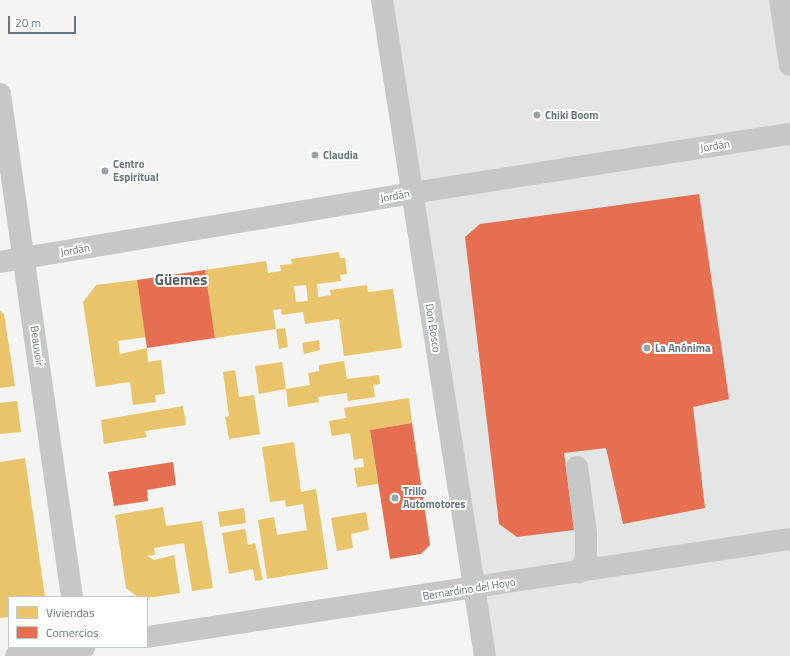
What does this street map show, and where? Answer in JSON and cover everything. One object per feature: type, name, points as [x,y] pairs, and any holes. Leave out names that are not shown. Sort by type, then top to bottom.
[{"type":"street","name":"Don Bosco","points":[[382,0],[485,656]]},
{"type":"street","points":[[780,0],[790,66]]},
{"type":"street","name":"Beauvoir","points":[[0,94],[72,596]]},
{"type":"street","name":"Jordán","points":[[0,262],[412,193],[790,134]]},
{"type":"street","points":[[577,467],[586,533],[586,558],[579,572]]},
{"type":"street","name":"Bernardino del Hoyo","points":[[148,638],[790,539]]},
{"type":"street","points":[[16,656],[81,649]]},
{"type":"shaded area","points":[[382,0],[790,0],[790,656],[485,656]]},
{"type":"building: Viviendas","points":[[339,252],[340,258],[345,258],[347,274],[340,275],[341,281],[317,284],[318,297],[331,295],[330,290],[367,285],[368,292],[393,289],[402,348],[344,356],[339,319],[305,324],[303,312],[282,315],[281,309],[273,310],[276,329],[215,338],[205,270],[266,261],[268,273],[281,271],[280,265],[292,264],[291,259]],"holes":[[[306,285],[308,301],[296,302],[294,286]]]},
{"type":"building: Viviendas","points":[[137,280],[146,337],[118,341],[120,354],[147,348],[148,362],[161,360],[165,394],[155,395],[156,402],[133,405],[130,382],[96,387],[83,302],[96,285]]},
{"type":"building: Viviendas","points":[[0,311],[4,314],[15,386],[0,388]]},
{"type":"building: Viviendas","points":[[285,328],[288,347],[279,349],[276,329]]},
{"type":"building: Viviendas","points":[[319,340],[320,350],[304,354],[302,343]]},
{"type":"building: Viviendas","points":[[344,361],[347,379],[379,375],[380,384],[373,385],[375,397],[348,401],[347,393],[318,397],[319,402],[288,407],[286,389],[310,385],[308,373],[319,371],[319,365]]},
{"type":"building: Viviendas","points":[[282,362],[286,389],[259,394],[255,366]]},
{"type":"building: Viviendas","points":[[235,370],[239,397],[254,395],[260,434],[229,439],[225,417],[229,416],[223,372]]},
{"type":"building: Viviendas","points":[[409,398],[412,423],[370,430],[378,484],[357,487],[354,468],[364,467],[363,458],[354,460],[350,433],[332,436],[329,421],[346,418],[344,408]]},
{"type":"building: Viviendas","points":[[17,401],[21,432],[0,434],[0,403]]},
{"type":"building: Viviendas","points":[[183,406],[186,425],[145,431],[147,437],[104,444],[101,420]]},
{"type":"building: Viviendas","points":[[294,442],[301,492],[316,489],[328,569],[267,579],[258,520],[274,517],[277,535],[307,530],[303,504],[286,507],[285,500],[270,502],[262,447]]},
{"type":"building: Viviendas","points":[[25,458],[45,596],[8,596],[8,617],[0,618],[0,462]]},
{"type":"building: Viviendas","points":[[163,507],[166,526],[202,521],[213,588],[192,591],[184,543],[154,548],[155,555],[147,556],[154,560],[174,555],[180,593],[148,598],[148,596],[137,596],[126,588],[115,515]]},
{"type":"building: Viviendas","points":[[244,508],[246,523],[220,527],[218,512]]},
{"type":"building: Viviendas","points":[[366,512],[369,530],[351,534],[353,548],[337,551],[331,518]]},
{"type":"building: Viviendas","points":[[245,529],[248,545],[255,543],[263,580],[255,581],[253,569],[229,574],[222,533]]},
{"type":"building: Comercios","points":[[699,194],[729,399],[693,407],[705,508],[623,524],[606,448],[564,453],[574,530],[517,537],[499,524],[465,237],[480,224]]},
{"type":"building: Comercios","points":[[205,270],[215,338],[147,348],[137,280]]},
{"type":"building: Comercios","points":[[412,423],[430,545],[421,554],[390,559],[370,430]]},
{"type":"building: Comercios","points":[[173,462],[176,485],[147,490],[148,501],[114,506],[108,472]]},
{"type":"place","name":"Chiki Boom","points":[[537,115]]},
{"type":"place","name":"Claudia","points":[[315,155]]},
{"type":"place","name":"Centro Espiritual","points":[[105,171]]},
{"type":"place","name":"La Anónima","points":[[647,348]]},
{"type":"place","name":"Trillo Automotores","points":[[395,498]]},
{"type":"district","name":"Güemes","points":[[181,280]]}]
